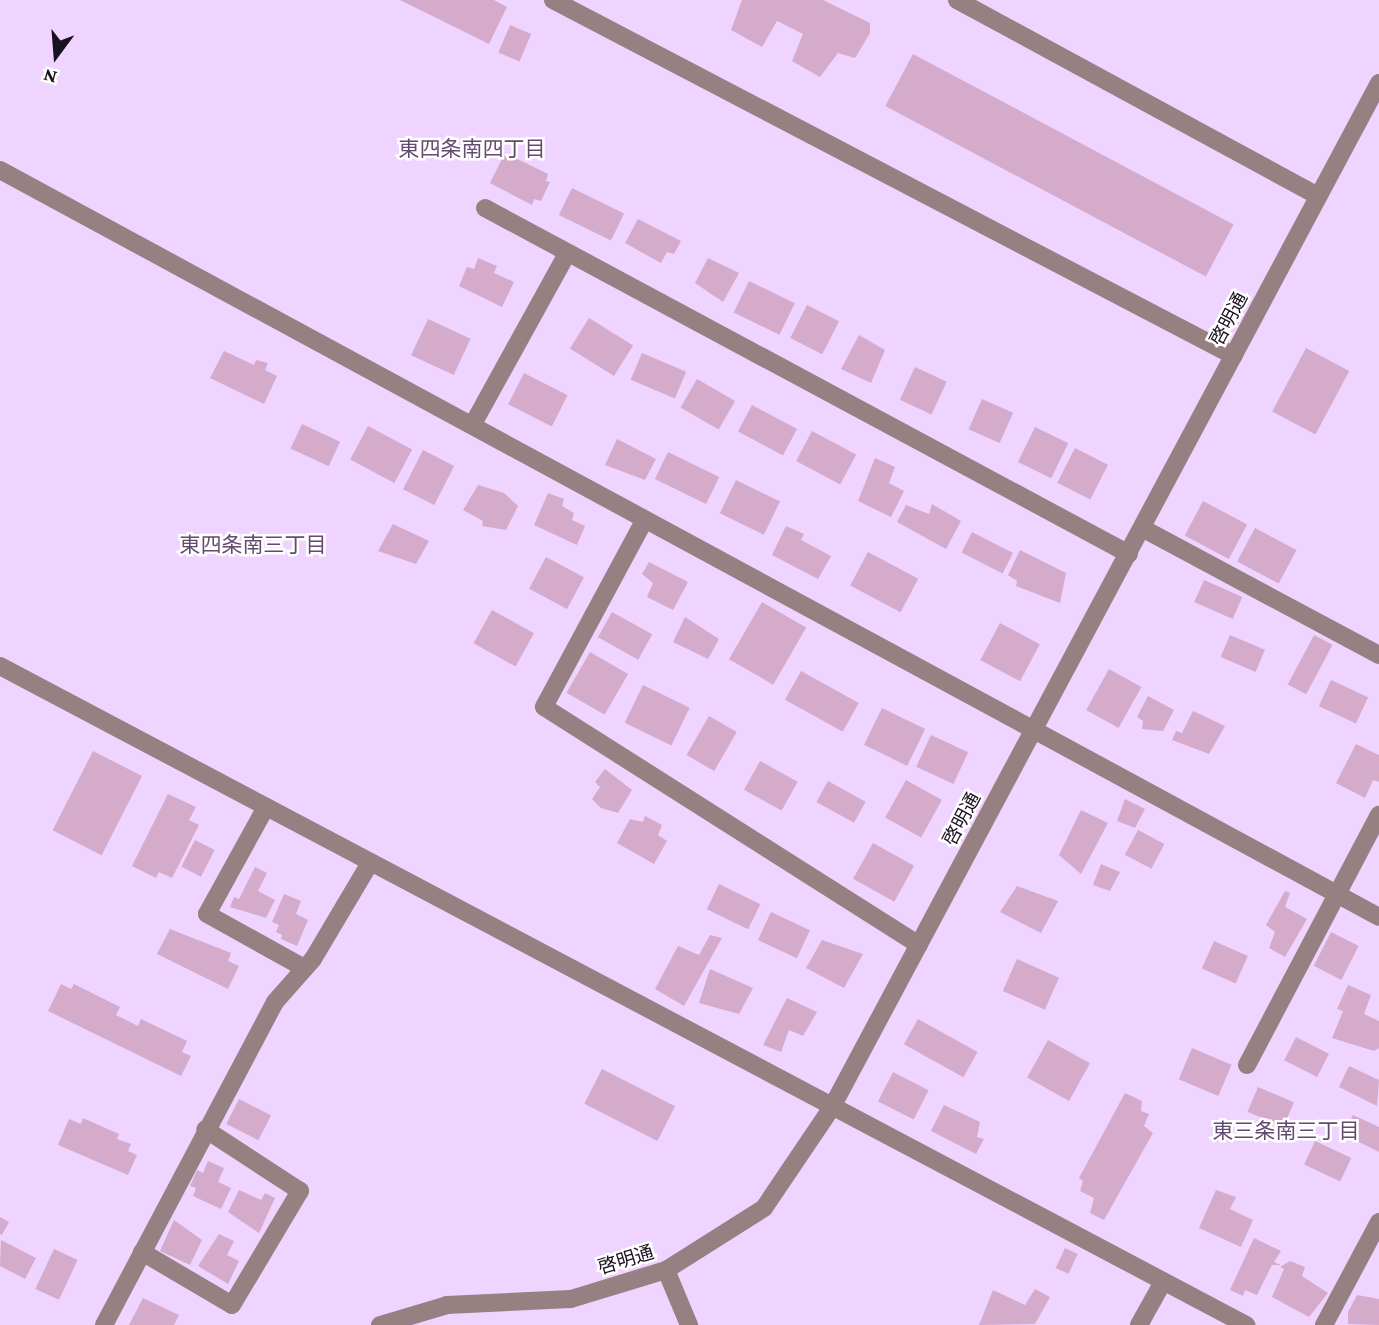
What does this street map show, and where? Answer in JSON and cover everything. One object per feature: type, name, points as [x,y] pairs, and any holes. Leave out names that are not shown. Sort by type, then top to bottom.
[{"type":"street","points":[[553,0],[1234,356]]},
{"type":"street","points":[[957,0],[1318,196]]},
{"type":"street","name":"啓明通","points":[[380,1325],[447,1305],[571,1299],[666,1270],[764,1208],[832,1107],[1379,83]]},
{"type":"street","points":[[0,170],[1379,917]]},
{"type":"street","points":[[485,208],[1129,554]]},
{"type":"street","points":[[472,424],[567,254]]},
{"type":"street","points":[[644,521],[544,707],[919,946]]},
{"type":"street","points":[[1142,528],[1379,655]]},
{"type":"street","points":[[0,666],[1246,1325]]},
{"type":"street","points":[[266,807],[207,914],[304,968]]},
{"type":"street","points":[[1247,1065],[1379,815]]},
{"type":"street","points":[[104,1325],[205,1129],[275,1002],[304,968],[370,863]]},
{"type":"street","points":[[142,1252],[232,1305],[300,1191],[205,1129]]},
{"type":"street","points":[[1324,1325],[1379,1222]]},
{"type":"street","points":[[666,1270],[689,1325]]},
{"type":"street","points":[[1139,1325],[1163,1282]]},
{"type":"building","points":[[400,0],[494,0],[507,7],[489,44]]},
{"type":"building","points":[[742,0],[823,0],[870,23],[870,33],[855,58],[838,53],[820,77],[792,61],[803,34],[777,21],[762,47],[731,30]]},
{"type":"building","points":[[510,25],[531,34],[519,62],[498,53]]},
{"type":"building","points":[[913,54],[1234,224],[1206,277],[885,106]]},
{"type":"building","points":[[505,153],[548,174],[546,181],[550,182],[541,201],[534,199],[532,205],[490,183]]},
{"type":"building","points":[[572,188],[624,213],[611,240],[559,215]]},
{"type":"building","points":[[638,219],[681,241],[674,254],[667,252],[661,263],[625,243]]},
{"type":"building","points":[[478,258],[497,266],[494,273],[514,282],[502,307],[459,286],[467,267],[474,269]]},
{"type":"building","points":[[708,258],[739,273],[723,302],[695,283]]},
{"type":"building","points":[[749,281],[795,303],[779,335],[734,312]]},
{"type":"building","points":[[807,305],[839,321],[822,354],[790,338]]},
{"type":"building","points":[[589,318],[633,346],[614,376],[570,349]]},
{"type":"building","points":[[428,319],[471,339],[454,375],[411,355]]},
{"type":"building","points":[[859,335],[885,350],[871,383],[841,369]]},
{"type":"building","points":[[1306,348],[1349,371],[1315,435],[1272,412]]},
{"type":"building","points":[[224,351],[254,365],[256,360],[268,363],[265,370],[277,376],[264,404],[210,378]]},
{"type":"building","points":[[642,353],[686,372],[675,398],[631,380]]},
{"type":"building","points":[[915,367],[947,382],[932,414],[900,400]]},
{"type":"building","points":[[524,373],[568,395],[552,426],[508,404]]},
{"type":"building","points":[[697,379],[735,401],[719,430],[680,408]]},
{"type":"building","points":[[982,399],[1013,413],[1000,443],[969,429]]},
{"type":"building","points":[[752,405],[797,429],[783,455],[738,431]]},
{"type":"building","points":[[302,424],[340,442],[329,466],[291,448]]},
{"type":"building","points":[[368,426],[412,449],[394,483],[350,460]]},
{"type":"building","points":[[1035,427],[1068,443],[1051,478],[1018,462]]},
{"type":"building","points":[[812,431],[856,454],[840,484],[796,461]]},
{"type":"building","points":[[617,439],[656,459],[645,480],[605,465]]},
{"type":"building","points":[[1075,448],[1108,465],[1090,500],[1057,483]]},
{"type":"building","points":[[423,450],[454,466],[434,505],[403,489]]},
{"type":"building","points":[[668,452],[719,477],[706,504],[655,479]]},
{"type":"building","points":[[875,458],[895,467],[889,483],[904,491],[891,517],[858,501]]},
{"type":"building","points":[[736,480],[780,501],[764,535],[720,513]]},
{"type":"building","points":[[478,485],[504,493],[518,506],[506,530],[482,526],[483,521],[463,510]]},
{"type":"building","points":[[548,493],[564,499],[562,506],[574,513],[572,520],[585,526],[577,545],[534,525]]},
{"type":"building","points":[[1203,501],[1247,524],[1229,559],[1185,535]]},
{"type":"building","points":[[932,504],[961,521],[946,549],[897,522],[906,505],[929,514]]},
{"type":"building","points":[[393,524],[429,541],[416,564],[378,551]]},
{"type":"building","points":[[786,526],[804,534],[801,540],[831,556],[818,579],[772,555]]},
{"type":"building","points":[[1255,528],[1296,550],[1279,584],[1237,562]]},
{"type":"building","points":[[972,532],[1013,553],[1003,573],[962,552]]},
{"type":"building","points":[[1020,550],[1066,573],[1060,603],[1016,586],[1017,581],[1008,575]]},
{"type":"building","points":[[868,552],[918,579],[900,612],[850,586]]},
{"type":"building","points":[[546,557],[584,577],[567,609],[529,589]]},
{"type":"building","points":[[649,562],[688,582],[673,610],[647,597],[653,583],[642,574]]},
{"type":"building","points":[[1204,580],[1242,597],[1233,619],[1194,602]]},
{"type":"building","points":[[762,602],[806,628],[773,685],[729,659]]},
{"type":"building","points":[[492,610],[534,633],[516,667],[474,643]]},
{"type":"building","points":[[612,612],[652,634],[638,660],[598,637]]},
{"type":"building","points":[[685,617],[719,639],[708,659],[673,642]]},
{"type":"building","points":[[1000,623],[1040,644],[1020,681],[980,660]]},
{"type":"building","points":[[1230,635],[1265,650],[1256,672],[1221,657]]},
{"type":"building","points":[[1314,635],[1333,645],[1306,694],[1288,684]]},
{"type":"building","points":[[590,652],[628,674],[605,715],[566,693]]},
{"type":"building","points":[[1109,669],[1141,687],[1119,728],[1086,710]]},
{"type":"building","points":[[801,671],[859,703],[843,732],[785,700]]},
{"type":"building","points":[[1331,680],[1368,697],[1356,724],[1319,706]]},
{"type":"building","points":[[643,685],[690,708],[671,746],[625,723]]},
{"type":"building","points":[[1148,696],[1174,710],[1163,731],[1142,729],[1143,721],[1137,717]]},
{"type":"building","points":[[882,708],[925,729],[907,766],[864,745]]},
{"type":"building","points":[[1193,711],[1225,726],[1209,754],[1172,740],[1176,731],[1182,733]]},
{"type":"building","points":[[709,716],[737,732],[714,771],[686,755]]},
{"type":"building","points":[[931,735],[968,752],[953,784],[916,767]]},
{"type":"building","points":[[1356,744],[1379,755],[1379,782],[1373,780],[1365,798],[1336,783]]},
{"type":"building","points":[[93,751],[142,776],[102,855],[53,830]]},
{"type":"building","points":[[760,761],[798,782],[782,811],[744,790]]},
{"type":"building","points":[[605,769],[632,790],[618,813],[601,808],[592,799],[600,787],[595,782]]},
{"type":"building","points":[[906,780],[942,800],[921,837],[885,818]]},
{"type":"building","points":[[828,781],[866,802],[854,823],[816,802]]},
{"type":"building","points":[[168,794],[196,807],[189,820],[199,825],[172,878],[159,872],[156,878],[132,866]]},
{"type":"building","points":[[1125,799],[1145,809],[1135,828],[1117,821]]},
{"type":"building","points":[[1081,810],[1108,823],[1081,874],[1059,855]]},
{"type":"building","points":[[645,816],[662,825],[658,835],[667,841],[654,864],[617,843],[630,819],[643,822]]},
{"type":"building","points":[[1138,830],[1164,844],[1151,869],[1125,855]]},
{"type":"building","points":[[195,840],[215,850],[201,877],[181,867]]},
{"type":"building","points":[[873,843],[914,866],[894,902],[853,879]]},
{"type":"building","points":[[1101,864],[1120,872],[1110,891],[1093,885]]},
{"type":"building","points":[[255,867],[267,873],[258,891],[275,900],[266,918],[230,907],[234,897],[239,899]]},
{"type":"building","points":[[719,884],[760,904],[748,929],[707,909]]},
{"type":"building","points":[[1017,886],[1058,901],[1041,933],[1000,912]]},
{"type":"building","points":[[1285,891],[1290,893],[1285,907],[1307,919],[1285,957],[1269,948],[1275,932],[1266,925]]},
{"type":"building","points":[[284,894],[301,901],[296,914],[308,920],[297,946],[281,939],[282,935],[276,932],[279,925],[272,922]]},
{"type":"building","points":[[771,912],[810,930],[797,958],[758,940]]},
{"type":"building","points":[[170,929],[231,953],[228,961],[239,966],[228,989],[157,954]]},
{"type":"building","points":[[1331,932],[1359,946],[1341,980],[1314,966]]},
{"type":"building","points":[[710,935],[722,938],[684,1006],[655,989],[678,946],[699,955]]},
{"type":"building","points":[[822,940],[863,954],[844,988],[806,968]]},
{"type":"building","points":[[1214,941],[1248,956],[1236,983],[1202,968]]},
{"type":"building","points":[[1017,959],[1059,978],[1045,1010],[1003,991]]},
{"type":"building","points":[[710,969],[753,988],[739,1014],[699,1003]]},
{"type":"building","points":[[61,984],[71,989],[74,984],[120,1007],[116,1015],[138,1026],[141,1019],[187,1041],[182,1052],[191,1056],[181,1076],[48,1011]]},
{"type":"building","points":[[1348,985],[1371,995],[1364,1014],[1379,1021],[1379,1048],[1374,1051],[1332,1038],[1343,1011],[1337,1009]]},
{"type":"building","points":[[787,998],[817,1012],[803,1036],[789,1030],[781,1052],[763,1045]]},
{"type":"building","points":[[918,1019],[977,1052],[963,1077],[904,1044]]},
{"type":"building","points":[[1296,1037],[1329,1054],[1317,1077],[1284,1060]]},
{"type":"building","points":[[1048,1040],[1090,1063],[1069,1101],[1027,1078]]},
{"type":"building","points":[[1192,1048],[1232,1065],[1218,1096],[1179,1079]]},
{"type":"building","points":[[1349,1066],[1379,1080],[1377,1106],[1339,1087]]},
{"type":"building","points":[[602,1069],[675,1106],[657,1141],[584,1104]]},
{"type":"building","points":[[893,1072],[929,1090],[914,1120],[878,1101]]},
{"type":"building","points":[[1258,1087],[1294,1102],[1283,1127],[1247,1112]]},
{"type":"building","points":[[1125,1093],[1142,1101],[1141,1111],[1149,1114],[1144,1126],[1153,1133],[1104,1220],[1090,1213],[1094,1198],[1080,1191],[1083,1181],[1079,1178]]},
{"type":"building","points":[[239,1099],[271,1115],[258,1140],[226,1124]]},
{"type":"building","points":[[944,1105],[980,1122],[977,1137],[984,1139],[976,1154],[931,1131]]},
{"type":"building","points":[[1353,1115],[1379,1127],[1379,1152],[1343,1134]]},
{"type":"building","points":[[83,1118],[119,1134],[117,1139],[131,1144],[128,1151],[137,1155],[128,1175],[58,1145],[69,1119],[81,1124]]},
{"type":"building","points":[[1315,1141],[1351,1158],[1340,1181],[1304,1165]]},
{"type":"building","points":[[208,1161],[224,1168],[218,1182],[231,1188],[221,1209],[193,1196],[196,1188],[190,1186],[197,1170],[203,1173]]},
{"type":"building","points":[[239,1190],[261,1200],[265,1193],[275,1198],[259,1233],[228,1212]]},
{"type":"building","points":[[1216,1190],[1236,1197],[1230,1209],[1253,1220],[1241,1247],[1199,1228]]},
{"type":"building","points":[[0,1217],[9,1222],[2,1235],[0,1234]]},
{"type":"building","points":[[174,1220],[202,1240],[190,1265],[160,1251]]},
{"type":"building","points":[[219,1234],[234,1241],[227,1255],[239,1261],[228,1284],[198,1266]]},
{"type":"building","points":[[1254,1238],[1281,1251],[1274,1262],[1281,1265],[1272,1265],[1257,1295],[1245,1290],[1243,1296],[1230,1290]]},
{"type":"building","points":[[1,1240],[36,1258],[25,1279],[0,1266]]},
{"type":"building","points":[[1065,1248],[1078,1254],[1068,1274],[1056,1268]]},
{"type":"building","points":[[54,1249],[78,1260],[59,1300],[35,1289]]},
{"type":"building","points":[[1290,1261],[1305,1267],[1302,1276],[1328,1293],[1309,1317],[1272,1297],[1284,1269],[1280,1267]]},
{"type":"building","points":[[1035,1289],[1050,1297],[1035,1324],[979,1325],[993,1290],[1025,1305]]},
{"type":"building","points":[[1357,1295],[1379,1299],[1379,1325],[1348,1324],[1348,1312]]},
{"type":"building","points":[[143,1298],[179,1315],[174,1325],[129,1325]]},
{"type":"district","name":"東四条南四丁目","points":[[472,149]]},
{"type":"district","name":"東四条南三丁目","points":[[253,545]]},
{"type":"district","name":"東三条南三丁目","points":[[1286,1131]]}]
